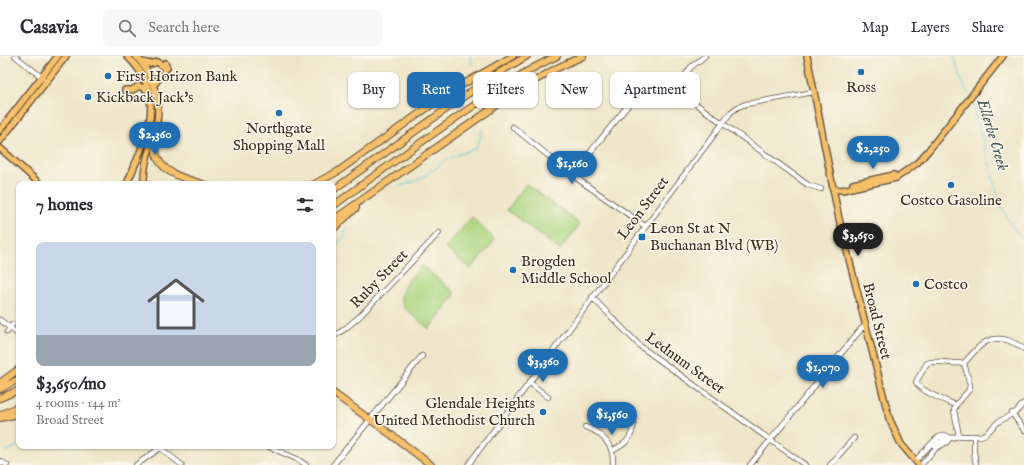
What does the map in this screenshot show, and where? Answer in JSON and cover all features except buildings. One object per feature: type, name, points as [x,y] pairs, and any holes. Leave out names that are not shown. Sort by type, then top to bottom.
[{"type":"highway","points":[[326,181],[451,91],[513,56]]},
{"type":"highway","points":[[336,188],[466,95],[495,75],[527,56]]},
{"type":"highway","points":[[336,204],[498,89],[523,73],[557,56]]},
{"type":"highway","points":[[336,218],[520,89],[557,68],[583,56]]},
{"type":"highway","points":[[155,127],[157,137],[156,154],[162,166],[170,172],[193,181]]},
{"type":"highway","points":[[320,181],[337,172]]},
{"type":"highway","points":[[336,226],[380,188]]},
{"type":"highway","points":[[0,384],[16,371]]},
{"type":"highway","points":[[0,389],[16,381]]},
{"type":"highway","points":[[0,398],[16,391]]},
{"type":"highway","points":[[336,395],[431,465]]},
{"type":"highway","points":[[0,416],[16,408]]},
{"type":"highway","points":[[0,416],[16,414]]},
{"type":"main road","points":[[0,141],[44,79],[58,56]]},
{"type":"main road","points":[[0,130],[66,56]]},
{"type":"main road","points":[[127,56],[141,71],[148,90],[151,107],[147,136],[128,181]]},
{"type":"main road","points":[[136,56],[142,62],[149,74],[156,98],[158,114],[146,158],[144,181]]},
{"type":"main road","name":"Broad Street","points":[[807,56],[839,219],[865,326],[892,425],[901,444],[918,464]]},
{"type":"main road","points":[[833,189],[903,173],[925,155],[1003,56]]},
{"type":"main road","points":[[142,62],[150,64],[158,62],[164,64],[167,68],[161,75],[158,82],[153,85]]},
{"type":"main road","points":[[124,90],[132,90],[139,86],[148,90]]},
{"type":"main road","points":[[0,148],[37,181]]},
{"type":"street","points":[[14,56],[44,79]]},
{"type":"street","points":[[687,72],[691,67],[705,56]]},
{"type":"street","name":"Leon Street","points":[[468,465],[731,112],[741,106],[814,92]]},
{"type":"street","points":[[572,175],[626,108]]},
{"type":"street","points":[[700,108],[808,185],[821,189]]},
{"type":"street","points":[[513,126],[572,175],[645,226]]},
{"type":"street","name":"Ruby Street","points":[[336,335],[360,316],[439,233]]},
{"type":"street","name":"Lednum Street","points":[[592,297],[640,346],[805,465]]},
{"type":"street","points":[[0,320],[8,330],[16,334]]},
{"type":"street","points":[[8,330],[13,324]]},
{"type":"street","points":[[750,465],[865,326]]},
{"type":"street","points":[[956,405],[918,386],[916,382],[917,379],[927,363],[932,361],[954,364],[964,363],[986,341],[994,338],[1011,342],[1024,349]]},
{"type":"street","points":[[333,465],[422,356]]},
{"type":"street","points":[[959,436],[954,413],[956,405],[969,390],[969,380],[964,363]]},
{"type":"street","points":[[529,382],[548,397]]},
{"type":"street","points":[[934,446],[947,442],[950,438],[986,434],[998,422],[1012,414],[1024,403]]},
{"type":"street","points":[[1012,414],[1024,430]]},
{"type":"street","points":[[612,451],[623,446],[629,439],[634,423]]},
{"type":"street","points":[[585,427],[597,433],[612,451],[614,465]]},
{"type":"street","points":[[918,464],[945,435],[950,438]]},
{"type":"street","points":[[974,436],[976,465]]},
{"type":"street","points":[[830,465],[854,438]]},
{"type":"street","points":[[136,465],[157,449]]},
{"type":"street","points":[[162,449],[182,465]]},
{"type":"street","points":[[273,449],[306,465]]},
{"type":"street","points":[[0,461],[7,465]]},
{"type":"green space","points":[[526,184],[580,224],[560,250],[507,210]]},
{"type":"green space","points":[[472,217],[492,237],[494,241],[471,269],[445,248]]},
{"type":"green space","points":[[422,266],[454,292],[454,296],[429,329],[403,306],[401,300],[401,294],[406,284]]},
{"type":"waterway","points":[[470,56],[472,64]]},
{"type":"waterway","name":"Ellerbe Creek","points":[[954,56],[964,87],[969,94]]},
{"type":"waterway","name":"Ellerbe Creek","points":[[971,99],[996,189],[1004,211],[1016,231],[1024,239]]},
{"type":"waterway","points":[[399,187],[418,180],[439,166],[446,159],[476,148],[482,129]]},
{"type":"waterway","points":[[336,246],[343,238],[348,226]]},
{"type":"waterway","points":[[6,452],[16,447]]},
{"type":"place","name":"Ross","points":[[861,72]]},
{"type":"place","name":"First Horizon Bank","points":[[108,76]]},
{"type":"place","name":"Kickback Jack's","points":[[88,97]]},
{"type":"place","name":"Northgate Shopping Mall","points":[[279,113]]},
{"type":"place","name":"Costco Gasoline","points":[[951,185]]},
{"type":"place","name":"Leon St at N Buchanan Blvd (WB)","points":[[642,237]]},
{"type":"place","name":"Brogden Middle School","points":[[513,270]]},
{"type":"place","name":"Costco","points":[[916,284]]},
{"type":"place","name":"Glendale Heights United Methodist Church","points":[[543,412]]}]
